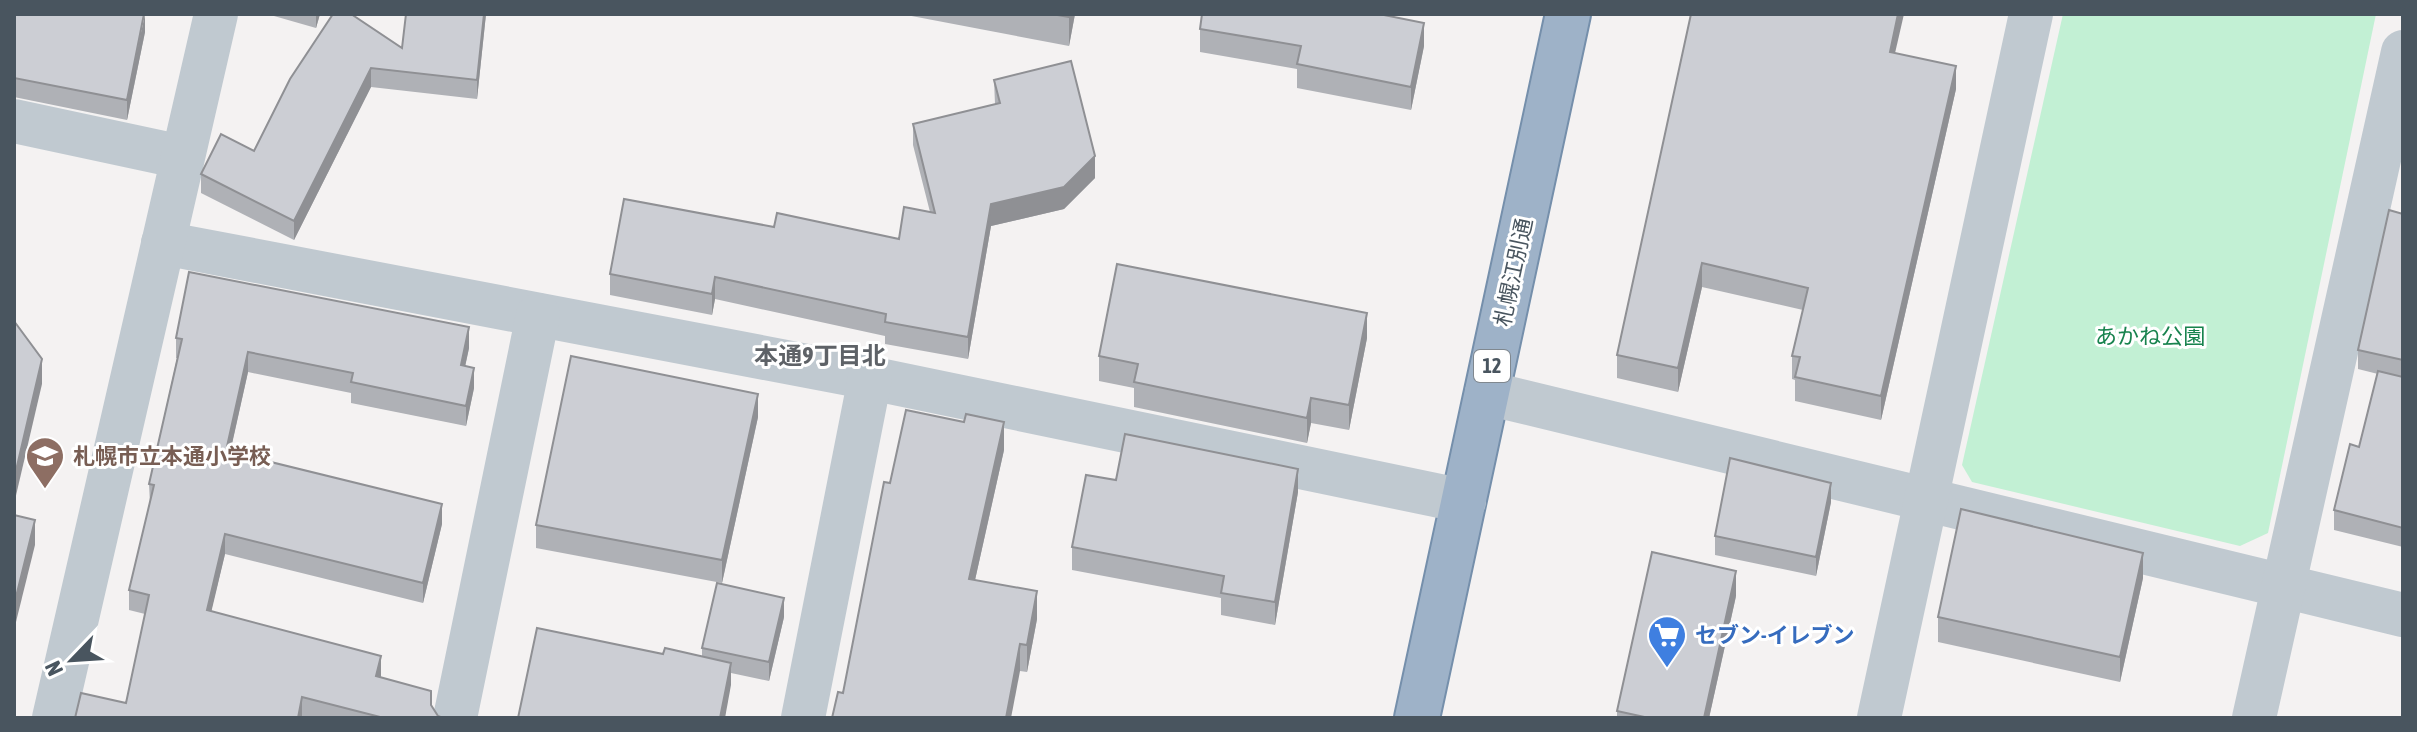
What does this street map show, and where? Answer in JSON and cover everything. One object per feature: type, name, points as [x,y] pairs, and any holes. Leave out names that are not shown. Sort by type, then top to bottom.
[{"type":"highway","name":"札幌江別通","points":[[1417,718],[1568,14]]},
{"type":"street","points":[[54,718],[216,14]]},
{"type":"street","points":[[1879,718],[2031,14]]},
{"type":"street","points":[[2254,718],[2403,52]]},
{"type":"street","points":[[14,121],[182,157]]},
{"type":"street","points":[[163,243],[870,378],[1464,501]]},
{"type":"street","points":[[455,718],[538,315]]},
{"type":"street","points":[[803,718],[870,378]]},
{"type":"street","points":[[1487,393],[2403,615]]},
{"type":"green space","name":"あかね公園","points":[[2063,14],[2376,14],[2268,533],[2240,546],[1972,482],[1962,465]]},
{"type":"building","points":[[14,14],[144,14],[127,100],[14,78]]},
{"type":"building","points":[[333,14],[351,14],[402,48],[406,14],[484,14],[477,80],[371,68],[294,221],[201,174],[221,134],[254,151],[290,79]]},
{"type":"building","points":[[1202,14],[1379,14],[1424,23],[1411,87],[1297,64],[1301,46],[1200,29]]},
{"type":"building","points":[[1691,14],[1898,14],[1890,52],[1956,66],[1881,396],[1795,377],[1800,357],[1792,356],[1808,288],[1702,263],[1678,368],[1617,355]]},
{"type":"building","points":[[1071,61],[1095,156],[1064,187],[991,204],[968,337],[885,322],[886,314],[715,277],[712,294],[610,274],[624,199],[774,227],[777,213],[899,239],[904,207],[935,213],[913,124],[1000,103],[994,80]]},
{"type":"building","points":[[2389,210],[2403,214],[2403,360],[2358,350]]},
{"type":"building","points":[[1117,264],[1367,313],[1349,405],[1311,398],[1307,418],[1134,382],[1138,364],[1099,356]]},
{"type":"building","points":[[189,272],[469,327],[461,365],[474,368],[466,406],[351,382],[353,373],[248,352],[226,451],[442,504],[423,583],[225,534],[207,610],[381,656],[376,676],[431,691],[431,705],[443,718],[384,718],[302,697],[298,718],[75,718],[81,693],[126,703],[149,595],[129,590],[154,485],[149,484],[182,339],[176,338]]},
{"type":"building","points":[[14,321],[42,359],[14,479]]},
{"type":"building","points":[[571,356],[758,394],[722,560],[536,525]]},
{"type":"building","points":[[2378,371],[2403,377],[2403,528],[2334,510],[2350,444],[2359,447]]},
{"type":"building","points":[[906,410],[964,422],[966,414],[1004,422],[969,579],[1037,591],[1027,645],[1020,644],[1006,718],[832,718],[838,692],[843,693],[884,482],[890,483]]},
{"type":"building","points":[[1125,434],[1298,469],[1275,602],[1221,593],[1224,576],[1072,547],[1086,475],[1116,480]]},
{"type":"building","points":[[1730,458],[1831,483],[1816,557],[1715,536]]},
{"type":"building","points":[[1961,509],[2143,553],[2120,657],[1938,617]]},
{"type":"building","points":[[14,515],[35,520],[14,605]]},
{"type":"building","points":[[1652,552],[1736,571],[1704,718],[1649,718],[1617,711]]},
{"type":"building","points":[[717,583],[784,598],[769,662],[702,648]]},
{"type":"building","points":[[537,628],[663,654],[665,648],[731,663],[720,718],[518,718]]},
{"type":"place","name":"札幌市立本通小学校","points":[[45,490]]},
{"type":"place","name":"セブン-イレブン","points":[[1667,669]]},
{"type":"district","name":"本通9丁目北","points":[[820,356]]}]
